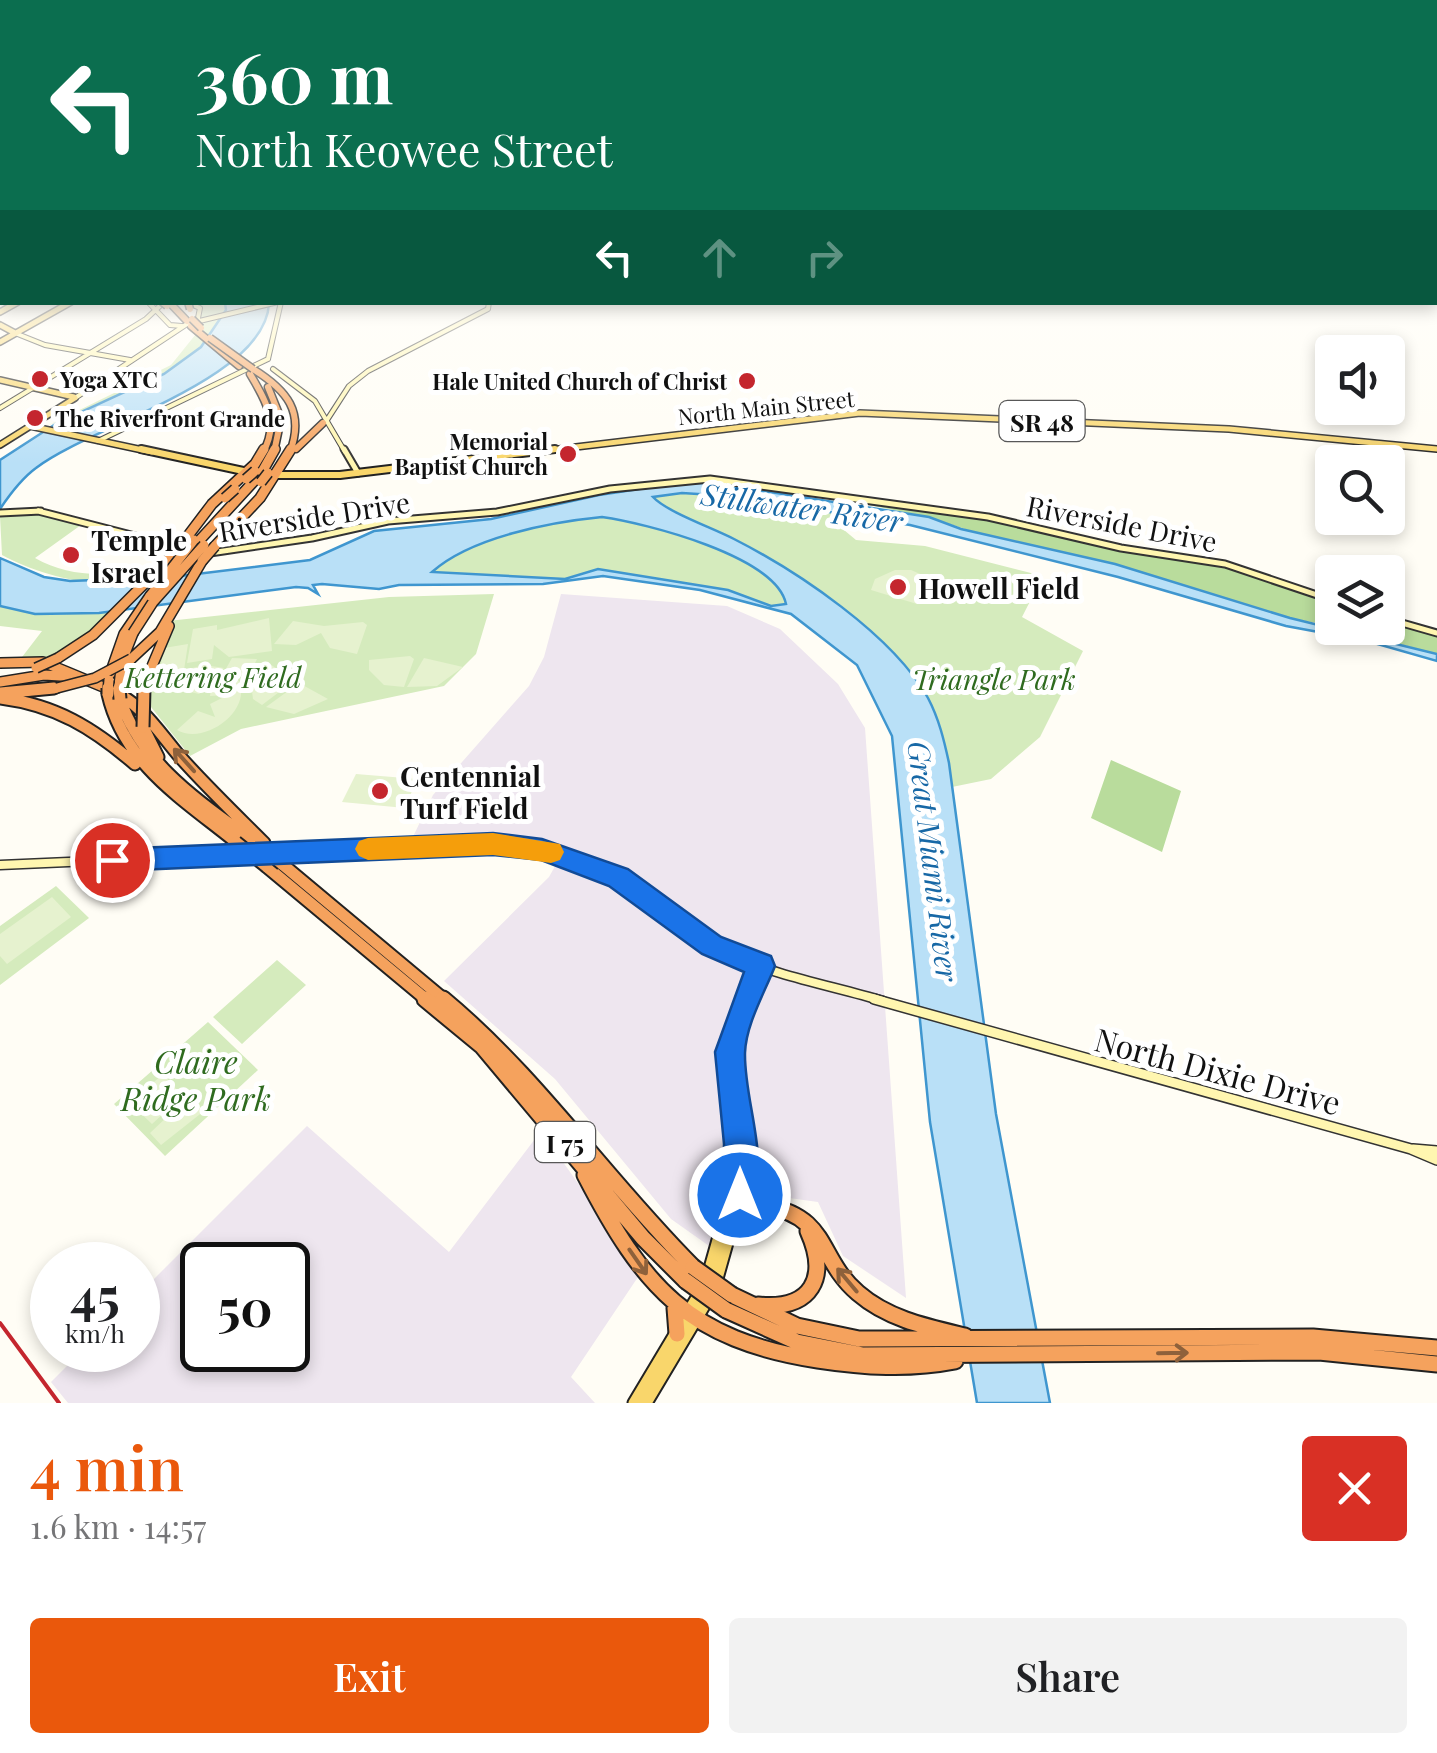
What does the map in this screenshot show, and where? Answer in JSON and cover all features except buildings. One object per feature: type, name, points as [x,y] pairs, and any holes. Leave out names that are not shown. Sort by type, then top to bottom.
[{"type":"highway","points":[[202,332],[250,372],[288,396],[297,420],[296,437],[288,456]]},
{"type":"highway","points":[[2,679],[58,658],[93,635],[163,565],[236,510],[259,476],[281,433],[276,396],[206,332]]},
{"type":"highway","points":[[250,372],[268,400],[272,423],[259,476]]},
{"type":"highway","points":[[194,545],[284,447],[288,410],[278,390]]},
{"type":"highway","points":[[111,688],[128,633],[150,596],[259,476],[288,456],[324,419]]},
{"type":"highway","points":[[128,633],[160,594],[234,486],[259,476]]},
{"type":"highway","points":[[194,545],[234,486]]},
{"type":"highway","points":[[178,780],[152,748],[143,727],[140,705],[165,630],[202,560],[194,545]]},
{"type":"highway","points":[[0,696],[95,678],[130,659],[165,630]]},
{"type":"highway","points":[[0,663],[43,662],[126,696],[147,714],[180,757],[261,846]]},
{"type":"highway","points":[[2,679],[44,675],[111,688]]},
{"type":"highway","name":"I 75","points":[[111,688],[119,734],[154,774],[424,988]]},
{"type":"highway","name":"I 75","points":[[111,688],[137,742],[178,780],[515,1061],[689,1274]]},
{"type":"highway","points":[[0,696],[74,716],[143,771],[154,774]]},
{"type":"highway","name":"I 75","points":[[443,1004],[492,1056],[643,1238],[776,1335],[818,1348],[863,1355],[986,1341],[1073,1347]]},
{"type":"highway","points":[[576,1156],[640,1268],[692,1319],[728,1339],[772,1354],[858,1365],[934,1348]]},
{"type":"highway","points":[[734,1302],[772,1308],[797,1303],[813,1287],[819,1262],[816,1246],[800,1223],[735,1202]]},
{"type":"highway","points":[[735,1202],[797,1214],[820,1238],[830,1259],[858,1294],[934,1348]]},
{"type":"highway","points":[[673,1302],[678,1315],[677,1334]]},
{"type":"highway","name":"I 75","points":[[934,1348],[976,1356],[1073,1347],[1316,1344],[1436,1352]]},
{"type":"main road","points":[[0,408],[123,332]]},
{"type":"main road","points":[[43,425],[121,364],[174,332]]},
{"type":"main road","points":[[273,332],[268,359],[273,369],[310,396],[358,473]]},
{"type":"main road","points":[[356,374],[447,332]]},
{"type":"main road","points":[[0,342],[15,333],[38,344],[121,364]]},
{"type":"main road","points":[[98,440],[268,359]]},
{"type":"main road","points":[[324,419],[336,411],[346,388],[374,366]]},
{"type":"main road","points":[[0,380],[75,398]]},
{"type":"main road","name":"North Main Street","points":[[0,445],[32,425],[43,425],[259,476],[340,475],[860,412],[1240,429],[1437,449]]},
{"type":"main road","name":"Riverside Drive","points":[[0,513],[38,512],[215,553],[388,521],[500,512],[598,491],[670,480],[710,479],[975,514],[1121,548],[1225,564],[1315,593]]},
{"type":"main road","points":[[1405,623],[1437,632]]},
{"type":"main road","name":"North Dixie Drive","points":[[0,865],[516,846],[542,850],[611,874],[712,946],[761,966],[1412,1149],[1437,1160]]},
{"type":"main road","points":[[646,1403],[722,1266],[735,1202],[730,1080],[733,1035],[761,966]]},
{"type":"main road","name":"North Dixie Drive","points":[[1412,1149],[1437,1151]]},
{"type":"main road","points":[[634,1403],[677,1334],[692,1319]]},
{"type":"shaded area","points":[[561,594],[727,606],[780,629],[838,684],[865,728],[906,1298],[843,1256],[818,1202],[723,1189],[712,1248],[671,1219],[555,1079],[444,981],[549,877],[559,859],[555,846],[496,841],[410,843],[433,795],[529,686],[544,657]]},
{"type":"shaded area","points":[[307,1126],[449,1252],[541,1131],[616,1237],[638,1277],[571,1377],[595,1403],[68,1403],[51,1382],[61,1372],[160,1372],[160,1273],[180,1253],[180,1372],[310,1372],[310,1242],[191,1242]]},
{"type":"green space","points":[[197,332],[211,332],[201,347],[164,374],[47,426],[171,365]]},
{"type":"green space","name":"Triangle Park","points":[[682,493],[835,512],[844,530],[856,540],[925,546],[1043,576],[1022,617],[1083,651],[1040,737],[991,779],[952,787],[935,713],[908,669],[842,607],[790,571],[653,497]]},
{"type":"green space","points":[[864,504],[997,521],[1113,550],[1238,570],[1315,597],[1315,623],[1115,564],[989,537],[929,517]]},
{"type":"green space","points":[[37,513],[81,525],[35,558],[50,565],[96,574],[158,565],[125,582],[104,583],[59,577],[2,555],[0,516]]},
{"type":"green space","points":[[602,517],[677,534],[735,557],[777,586],[786,604],[771,606],[728,590],[599,569],[565,579],[432,572],[467,549],[512,533]]},
{"type":"green space","name":"Howell Field","points":[[895,570],[911,570],[927,577],[917,604],[871,590],[875,579]]},
{"type":"green space","name":"Kettering Field","points":[[494,594],[476,654],[444,686],[241,729],[190,756],[147,702],[168,621],[389,597]]},
{"type":"green space","points":[[0,606],[51,615],[118,611],[74,649],[35,662],[19,661],[42,631],[0,626]]},
{"type":"green space","points":[[269,618],[272,651],[229,657],[214,645],[212,659],[187,663],[193,629],[217,625],[217,630]]},
{"type":"green space","points":[[293,621],[324,626],[363,622],[367,625],[357,654],[330,648],[321,633],[296,645],[274,644]]},
{"type":"green space","points":[[1405,627],[1437,636],[1437,654],[1403,645]]},
{"type":"green space","points":[[188,644],[184,670],[205,665],[224,668],[219,673],[223,674],[232,658],[257,659],[249,675],[235,675],[241,687],[235,710],[215,728],[202,733],[177,730],[198,711],[215,717],[210,704],[228,695],[210,696],[212,681],[199,694],[157,684],[164,648]]},
{"type":"green space","points":[[410,656],[414,659],[404,687],[384,685],[369,670],[369,660]]},
{"type":"green space","points":[[424,658],[463,667],[437,686],[407,687]]},
{"type":"green space","points":[[268,663],[295,680],[262,705],[253,699],[251,683]]},
{"type":"green space","points":[[299,683],[328,699],[294,714],[266,707]]},
{"type":"green space","points":[[1111,760],[1181,791],[1162,852],[1091,818]]},
{"type":"green space","name":"Centennial Turf Field","points":[[356,774],[417,779],[405,808],[342,802]]},
{"type":"green space","points":[[56,886],[89,918],[0,985],[0,926]]},
{"type":"green space","points":[[52,897],[71,917],[7,964],[0,956],[0,934]]},
{"type":"green space","points":[[277,960],[306,985],[242,1044],[213,1017]]},
{"type":"green space","name":"Claire Ridge Park","points":[[208,1022],[258,1070],[165,1156],[114,1104]]},
{"type":"green space","points":[[163,1074],[177,1090],[175,1103],[152,1124],[130,1103]]},
{"type":"green space","points":[[189,1096],[204,1111],[161,1145],[150,1133]]},
{"type":"water","points":[[211,332],[258,332],[239,355],[208,378],[36,468],[0,509],[0,460],[57,423],[164,374],[201,347]]},
{"type":"water","points":[[679,483],[713,483],[929,517],[961,529],[1115,564],[1315,624],[1315,631],[1286,626],[1118,577],[910,525],[730,496],[682,493],[653,497],[679,514],[759,552],[841,607],[892,651],[932,706],[949,763],[996,1114],[1050,1403],[977,1403],[930,1122],[892,736],[857,665],[791,614],[700,590],[603,576],[543,584],[399,585],[379,589],[322,584],[313,585],[318,594],[296,587],[99,613],[35,614],[0,606],[0,558],[44,577],[70,581],[172,577],[310,560],[374,531],[491,519],[599,495]],"holes":[[[582,519],[622,520],[735,557],[759,571],[777,587],[786,604],[771,606],[728,590],[598,569],[565,579],[432,572],[468,549],[489,541]]]},
{"type":"water","points":[[1381,645],[1400,645],[1437,654],[1437,661]]},
{"type":"railway","points":[[0,1323],[59,1403]]},
{"type":"slow traffic","points":[[368,849],[493,844],[551,852]]},
{"type":"place","name":"Yoga XTC","points":[[40,379]]},
{"type":"place","name":"Hale United Church of Christ","points":[[747,381]]},
{"type":"place","name":"The Riverfront Grande","points":[[35,418]]},
{"type":"place","name":"Memorial Baptist Church","points":[[568,454]]},
{"type":"place","name":"Temple Israel","points":[[71,555]]},
{"type":"place","name":"Howell Field","points":[[898,587]]},
{"type":"place","name":"Centennial Turf Field","points":[[380,791]]},
{"type":"route","points":[[112,860],[493,844],[542,850],[618,878],[712,946],[761,966],[734,1031],[730,1052],[730,1080],[740,1144],[740,1195]]},
{"type":"water label","name":"Stillwater River","points":[[802,507]]},
{"type":"water label","name":"Great Miami River","points":[[934,861]]}]
